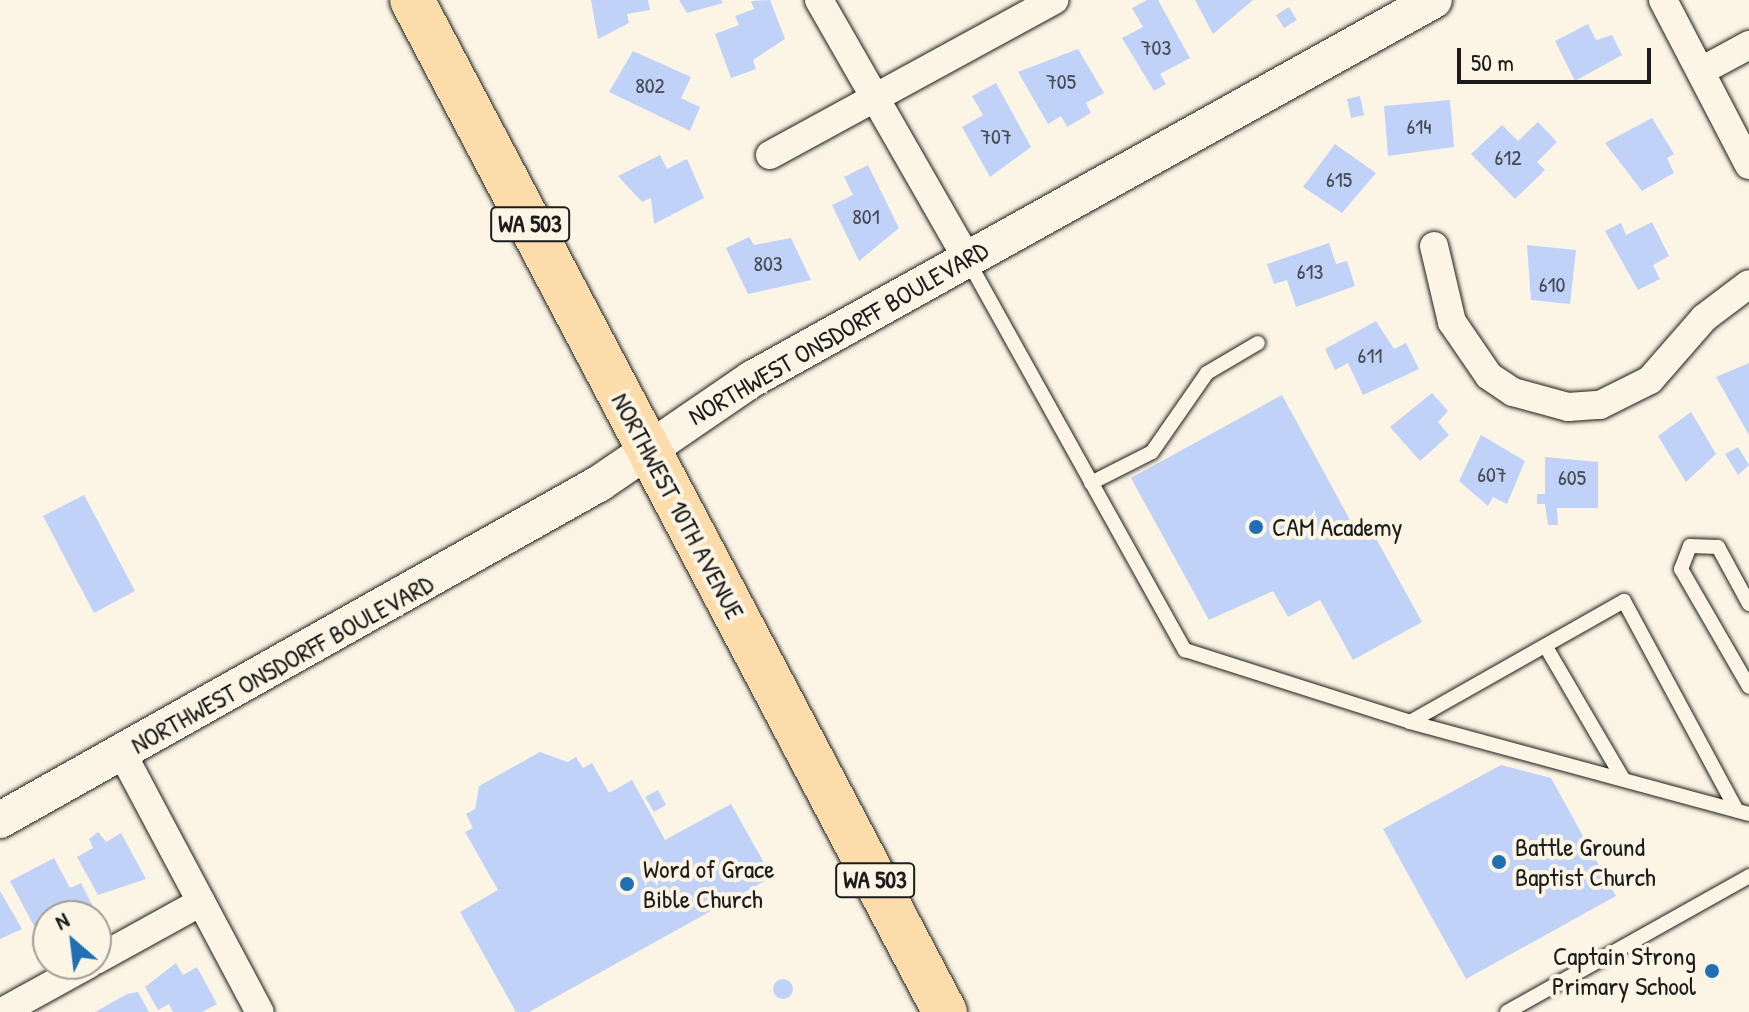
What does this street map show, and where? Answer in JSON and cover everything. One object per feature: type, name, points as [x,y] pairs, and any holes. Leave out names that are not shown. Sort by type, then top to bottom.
[{"type":"main road","name":"NORTHWEST 10TH AVENUE","points":[[412,0],[945,1012]]},
{"type":"street","points":[[819,0],[874,101],[967,258]]},
{"type":"street","points":[[770,155],[874,101],[1054,0]]},
{"type":"street","name":"NORTHWEST ONSDORFF BOULEVARD","points":[[0,820],[587,491],[700,409],[1434,0]]},
{"type":"street","points":[[1663,0],[1749,165]]},
{"type":"street","points":[[1701,71],[1749,45]]},
{"type":"street","points":[[1434,246],[1452,322],[1489,376],[1513,392],[1568,407],[1600,405],[1650,380],[1704,318],[1749,284]]},
{"type":"street","points":[[122,753],[260,1012]]},
{"type":"street","points":[[112,951],[201,902]]},
{"type":"street","points":[[2,1012],[60,980]]},
{"type":"lane","points":[[967,258],[1185,650],[1410,722],[1743,813]]},
{"type":"lane","points":[[1091,483],[1152,452],[1207,373],[1258,343]]},
{"type":"lane","points":[[1749,604],[1718,547],[1690,546],[1681,569],[1749,687]]},
{"type":"lane","points":[[1410,722],[1624,601],[1743,813]]},
{"type":"lane","points":[[1546,647],[1623,779]]},
{"type":"lane","points":[[1507,1012],[1749,876]]},
{"type":"building","points":[[591,0],[648,0],[650,10],[627,14],[629,23],[598,39]]},
{"type":"building","points":[[679,0],[721,0],[723,3],[687,13]]},
{"type":"building","points":[[770,0],[785,39],[753,60],[756,69],[731,78],[715,34],[739,25],[735,16],[754,9],[751,1]]},
{"type":"building","points":[[1147,0],[1158,0],[1190,58],[1160,74],[1166,84],[1154,91],[1122,38],[1143,27],[1132,8]]},
{"type":"building","points":[[1195,0],[1253,0],[1213,34]]},
{"type":"building","points":[[1289,7],[1297,20],[1284,28],[1276,15]]},
{"type":"building","points":[[1588,24],[1596,40],[1612,35],[1622,55],[1575,81],[1555,41]]},
{"type":"building","points":[[1078,49],[1104,93],[1086,103],[1091,113],[1067,127],[1061,116],[1048,124],[1018,72]]},
{"type":"building","points":[[633,51],[691,77],[681,98],[700,107],[690,131],[609,92]]},
{"type":"building","points":[[996,83],[1031,147],[990,177],[962,127],[983,115],[972,96]]},
{"type":"building","points":[[1360,96],[1364,115],[1351,118],[1347,99]]},
{"type":"building","points":[[1450,100],[1454,147],[1388,156],[1384,106]]},
{"type":"building","points":[[1652,118],[1674,154],[1667,158],[1674,173],[1642,191],[1605,143]]},
{"type":"building","points":[[1538,122],[1557,142],[1537,162],[1545,170],[1515,199],[1471,154],[1502,125],[1518,141]]},
{"type":"building","points":[[1335,144],[1376,173],[1342,213],[1303,187]]},
{"type":"building","points":[[660,155],[667,169],[687,159],[704,198],[654,224],[651,198],[642,202],[618,176]]},
{"type":"building","points":[[868,165],[899,228],[859,261],[832,205],[853,195],[844,177]]},
{"type":"building","points":[[1652,222],[1669,256],[1653,265],[1660,279],[1638,290],[1605,231],[1621,223],[1626,235]]},
{"type":"building","points":[[749,237],[754,245],[791,238],[811,280],[748,294],[726,248]]},
{"type":"building","points":[[1329,243],[1336,264],[1347,261],[1355,286],[1296,307],[1287,280],[1274,284],[1267,264]]},
{"type":"building","points":[[1527,245],[1576,250],[1570,304],[1531,300]]},
{"type":"building","points":[[1376,321],[1394,349],[1406,343],[1419,369],[1363,395],[1348,363],[1335,370],[1325,349]]},
{"type":"building","points":[[1749,363],[1749,435],[1716,377]]},
{"type":"building","points":[[1432,393],[1448,411],[1438,422],[1449,435],[1420,461],[1390,427]]},
{"type":"building","name":"CAM Academy","points":[[1282,395],[1356,531],[1368,524],[1422,622],[1353,660],[1320,600],[1288,617],[1273,591],[1209,620],[1131,478]]},
{"type":"building","points":[[1691,412],[1716,454],[1686,482],[1658,436]]},
{"type":"building","points":[[1481,435],[1525,461],[1507,504],[1493,497],[1488,506],[1459,481]]},
{"type":"building","points":[[1738,447],[1749,465],[1738,475],[1725,454]]},
{"type":"building","points":[[1545,457],[1598,462],[1598,508],[1557,508],[1558,525],[1548,525],[1545,504],[1537,504],[1537,494],[1545,494]]},
{"type":"building","points":[[84,495],[135,591],[94,613],[43,516]]},
{"type":"building","name":"Word of Grace Bible Church","points":[[540,752],[568,762],[576,757],[583,768],[592,763],[609,793],[632,780],[665,840],[731,804],[772,877],[529,1012],[516,1012],[460,912],[498,890],[465,832],[473,828],[466,814],[475,809],[479,786]]},
{"type":"building","name":"Battle Ground Baptist Church","points":[[1501,765],[1551,778],[1616,896],[1466,979],[1383,829]]},
{"type":"building","points":[[658,790],[666,805],[654,812],[645,797]]},
{"type":"building","points":[[98,832],[106,842],[121,833],[146,879],[98,895],[77,857],[93,848],[89,839]]},
{"type":"building","points":[[54,858],[70,888],[81,883],[90,900],[32,900],[32,922],[10,881]]},
{"type":"building","points":[[0,891],[22,929],[0,939]]},
{"type":"building","points":[[176,963],[183,975],[197,967],[217,1004],[202,1012],[173,1012],[169,1004],[158,1010],[145,987]]},
{"type":"building","points":[[783,979],[790,982],[793,989],[790,996],[783,999],[776,996],[773,989],[776,982]]},
{"type":"building","points":[[138,992],[149,1012],[95,1012],[127,994]]},
{"type":"place","name":"CAM Academy","points":[[1256,527]]},
{"type":"place","name":"Battle Ground Baptist Church","points":[[1499,862]]},
{"type":"place","name":"Word of Grace Bible Church","points":[[627,884]]},
{"type":"place","name":"Captain Strong Primary School","points":[[1712,971]]}]
